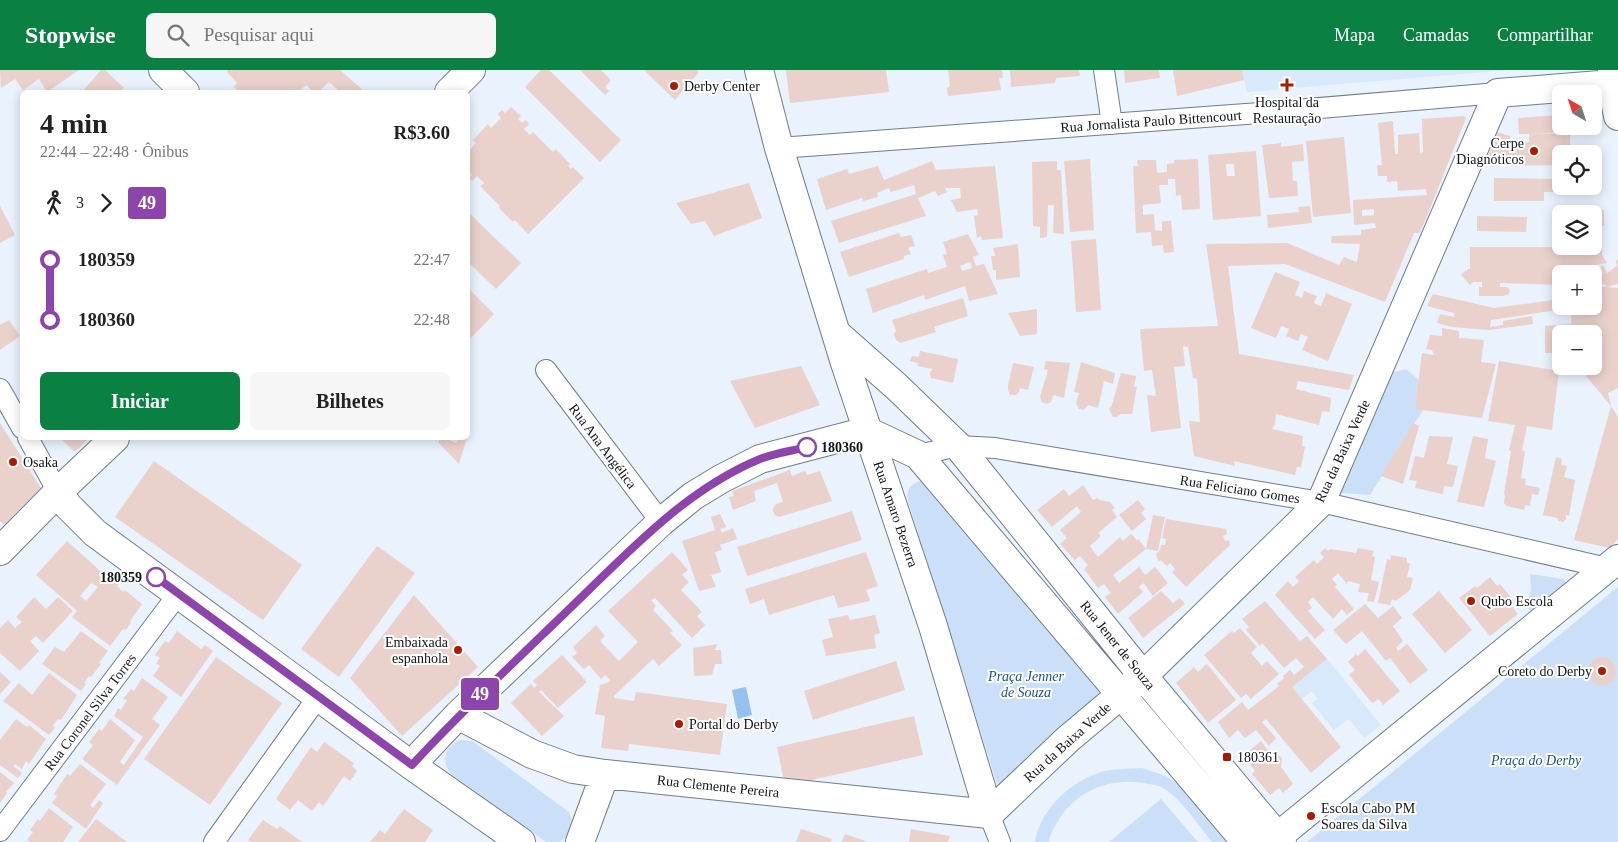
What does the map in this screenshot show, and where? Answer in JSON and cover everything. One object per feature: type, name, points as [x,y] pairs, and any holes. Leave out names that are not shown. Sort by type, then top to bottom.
[{"type":"street","points":[[163,70],[183,90]]},
{"type":"street","points":[[451,90],[472,70]]},
{"type":"street","name":"Rua Amaro Bezerra","points":[[759,70],[779,148],[837,334],[933,626],[989,814],[1000,842]]},
{"type":"street","points":[[1104,70],[1112,124]]},
{"type":"street","points":[[1612,77],[1618,116]]},
{"type":"street","name":"Rua Jornalista Paulo Bittencourt","points":[[779,148],[1112,124],[1498,92],[1612,77]]},
{"type":"street","name":"Rua da Baixa Verde","points":[[989,814],[1068,739],[1143,676],[1321,502],[1498,92]]},
{"type":"street","name":"Rua Jener de Souza","points":[[837,334],[897,387],[958,446],[1277,840]]},
{"type":"street","name":"Rua Ana Angélica","points":[[546,370],[661,522]]},
{"type":"street","points":[[0,389],[20,424]]},
{"type":"street","points":[[412,765],[458,716],[661,522],[693,496],[760,459],[868,431]]},
{"type":"street","name":"Rua Jener de Souza","points":[[868,431],[918,455],[1246,842]]},
{"type":"street","points":[[29,440],[58,492],[68,506],[94,533],[179,593],[318,697],[521,842]]},
{"type":"street","points":[[0,551],[113,440]]},
{"type":"street","points":[[918,455],[958,446]]},
{"type":"street","name":"Rua Feliciano Gomes","points":[[958,446],[996,448],[1321,502],[1613,564]]},
{"type":"street","points":[[1277,840],[1613,564]]},
{"type":"street","name":"Rua Coronel Silva Torres","points":[[0,831],[179,593]]},
{"type":"street","points":[[214,842],[318,697]]},
{"type":"street","name":"Rua Clemente Pereira","points":[[458,716],[532,754],[573,768],[605,774],[989,814]]},
{"type":"street","points":[[580,842],[605,774]]},
{"type":"shaded area","name":"Hospital da Restauração","points":[[1242,70],[1510,70],[1247,92]]},
{"type":"shaded area","points":[[1327,659],[1381,725],[1364,738],[1349,719],[1334,730],[1312,703],[1318,699],[1312,691],[1302,699],[1292,687]]},
{"type":"green space","points":[[1386,364],[1395,372],[1406,369],[1419,380],[1423,410],[1370,495],[1329,492]]},
{"type":"green space","name":"Praça Jenner de Souza","points":[[926,481],[1104,692],[1001,786],[997,784],[908,501],[910,488],[914,483]]},
{"type":"green space","points":[[1530,574],[1564,579],[1566,583],[1566,586],[1533,614],[1525,605],[1531,591]]},
{"type":"green space","name":"Praça do Derby","points":[[1618,587],[1618,842],[1307,842]]},
{"type":"green space","points":[[460,740],[472,741],[569,812],[571,816],[571,829],[567,837],[559,842],[546,842],[451,774],[446,764],[446,754],[451,746]]},
{"type":"green space","points":[[1142,768],[1166,776],[1188,792],[1228,842],[1212,842],[1174,796],[1159,786],[1122,782],[1109,784],[1085,794],[1066,810],[1050,836],[1049,842],[1035,842],[1043,820],[1056,800],[1075,785],[1101,772]]},
{"type":"green space","points":[[1161,799],[1198,842],[1109,842]]},
{"type":"water","points":[[746,687],[752,715],[738,719],[732,690]]},
{"type":"building","points":[[0,70],[79,70],[50,90],[46,90],[39,79],[23,90],[15,79],[1,88]]},
{"type":"building","points":[[101,70],[105,70],[124,88],[122,90],[84,90]]},
{"type":"building","points":[[228,70],[340,70],[363,90],[338,90],[329,82],[322,90],[312,90],[306,85],[300,90],[237,90],[234,87],[237,83],[227,72]]},
{"type":"building","points":[[541,70],[549,70],[621,140],[600,162],[525,87]]},
{"type":"building","points":[[580,70],[601,70],[611,80],[605,87],[609,91],[605,95]]},
{"type":"building","name":"Derby Center","points":[[644,70],[697,70],[699,72],[675,100]]},
{"type":"building","points":[[786,70],[886,70],[889,92],[790,103]]},
{"type":"building","points":[[948,70],[1002,70],[1003,78],[999,78],[1001,90],[948,96],[947,88],[950,86]]},
{"type":"building","points":[[1010,70],[1079,70],[1080,76],[1056,78],[1055,83],[1011,87]]},
{"type":"building","points":[[1124,70],[1159,70],[1160,78],[1125,83]]},
{"type":"building","points":[[1173,70],[1242,70],[1244,80],[1177,96]]},
{"type":"building","points":[[511,107],[521,116],[518,119],[522,123],[526,120],[529,124],[524,129],[530,135],[533,132],[553,152],[556,149],[570,164],[568,166],[571,169],[573,167],[584,178],[528,234],[515,220],[513,222],[499,208],[500,206],[480,186],[484,183],[477,176],[472,181],[470,179],[472,175],[470,172],[470,150],[476,143],[473,140],[488,124],[491,128],[501,118],[498,114],[502,110],[505,113]]},
{"type":"building","points":[[1464,116],[1466,118],[1425,221],[1419,233],[1414,233],[1385,302],[1285,264],[1228,266],[1239,354],[1354,375],[1349,390],[1298,381],[1296,389],[1331,398],[1330,412],[1322,411],[1319,425],[1276,414],[1275,424],[1272,429],[1303,436],[1302,446],[1305,447],[1301,467],[1297,467],[1295,475],[1234,461],[1235,466],[1194,456],[1189,421],[1200,422],[1197,379],[1193,378],[1188,347],[1183,346],[1185,366],[1174,367],[1181,428],[1151,432],[1147,395],[1156,396],[1152,370],[1144,371],[1140,329],[1218,326],[1206,244],[1287,243],[1339,265],[1344,257],[1357,262],[1360,244],[1331,243],[1332,236],[1361,235],[1361,230],[1376,228],[1375,223],[1354,225],[1353,200],[1427,195],[1426,189],[1398,191],[1397,181],[1387,182],[1387,176],[1378,176],[1377,165],[1382,165],[1378,123],[1393,121],[1395,154],[1398,154],[1398,135],[1419,133],[1420,153],[1423,152],[1422,119]],"holes":[[[1374,209],[1374,215],[1362,216],[1362,210]]]},
{"type":"building","name":"Cerpe Diagnóticos","points":[[1552,116],[1552,133],[1532,134],[1570,135],[1570,145],[1552,145],[1552,165],[1485,166],[1497,132],[1510,136],[1510,143],[1529,142],[1529,134],[1519,134],[1518,118]]},
{"type":"building","points":[[1344,137],[1351,213],[1313,217],[1306,141]]},
{"type":"building","points":[[1281,143],[1281,147],[1303,144],[1304,161],[1292,162],[1293,181],[1297,181],[1298,196],[1269,198],[1262,145]]},
{"type":"building","points":[[1256,151],[1261,216],[1213,220],[1208,155]],"holes":[[[1226,164],[1234,164],[1235,176],[1227,176]]]},
{"type":"building","points":[[1090,159],[1094,230],[1070,232],[1064,161]]},
{"type":"building","points":[[1198,159],[1200,209],[1182,210],[1181,195],[1176,196],[1175,179],[1168,179],[1168,185],[1159,185],[1161,203],[1143,205],[1143,215],[1154,214],[1155,230],[1162,231],[1162,221],[1171,221],[1174,252],[1164,253],[1163,245],[1152,246],[1151,232],[1136,233],[1133,166],[1138,166],[1137,160],[1156,160],[1157,173],[1167,172],[1167,164],[1174,163],[1174,160]]},
{"type":"building","points":[[932,161],[936,170],[995,166],[1003,238],[982,240],[981,236],[977,238],[974,216],[978,215],[977,209],[957,212],[951,200],[961,198],[960,188],[945,188],[947,192],[938,196],[935,191],[918,198],[926,216],[839,243],[831,221],[916,194],[914,185],[891,192],[889,188],[877,193],[878,197],[863,201],[862,198],[826,210],[817,179],[847,169],[849,174],[878,166],[884,180]]},
{"type":"building","points":[[1057,161],[1057,170],[1061,170],[1064,234],[1053,233],[1054,205],[1048,205],[1047,237],[1040,238],[1040,227],[1033,226],[1032,162]]},
{"type":"building","points":[[1494,178],[1552,179],[1552,192],[1544,192],[1544,201],[1494,201]]},
{"type":"building","points":[[749,183],[762,218],[714,236],[705,221],[691,224],[676,203]]},
{"type":"building","points":[[0,206],[15,235],[0,243]]},
{"type":"building","points":[[1310,206],[1312,223],[1268,228],[1267,215],[1299,212],[1298,207]]},
{"type":"building","points":[[1602,210],[1604,210],[1604,226],[1602,226]]},
{"type":"building","points":[[470,214],[521,263],[496,289],[470,264]]},
{"type":"building","points":[[1477,216],[1527,217],[1526,232],[1477,231]]},
{"type":"building","points":[[899,233],[901,237],[911,235],[915,246],[908,248],[911,254],[904,256],[904,259],[849,277],[840,252]]},
{"type":"building","points":[[968,234],[979,255],[973,257],[976,266],[984,264],[998,294],[969,301],[965,286],[925,300],[924,295],[873,313],[866,289],[927,269],[928,273],[947,267],[943,255],[947,254],[943,242]],"holes":[[[970,262],[972,268],[962,271],[960,266]]]},
{"type":"building","points":[[1096,239],[1101,310],[1076,312],[1071,241]]},
{"type":"building","points":[[1018,244],[1020,277],[996,280],[996,270],[993,270],[991,256],[995,256],[993,248]]},
{"type":"building","points":[[1470,247],[1552,247],[1552,255],[1602,255],[1607,263],[1595,265],[1552,265],[1552,285],[1500,283],[1500,287],[1507,287],[1510,290],[1509,294],[1503,296],[1479,296],[1479,287],[1482,287],[1482,282],[1473,282],[1470,285],[1461,275],[1470,269]]},
{"type":"building","points":[[1616,260],[1618,260],[1618,284],[1606,287],[1605,284],[1602,284],[1602,266],[1607,273],[1617,266]]},
{"type":"building","points":[[1275,272],[1300,282],[1295,295],[1302,298],[1304,291],[1317,296],[1314,303],[1321,306],[1326,293],[1352,304],[1328,361],[1302,350],[1308,337],[1301,334],[1298,341],[1286,336],[1289,329],[1281,326],[1276,338],[1251,328]]},
{"type":"building","points":[[1602,287],[1618,288],[1618,388],[1608,393],[1611,406],[1585,375],[1602,375],[1602,325],[1558,325],[1571,324],[1571,315],[1602,315]]},
{"type":"building","points":[[470,290],[494,314],[470,339]]},
{"type":"building","points":[[1433,294],[1494,308],[1552,300],[1552,311],[1491,320],[1490,327],[1503,325],[1503,321],[1532,316],[1533,324],[1489,330],[1452,327],[1437,323],[1440,314],[1454,317],[1454,313],[1427,306]]},
{"type":"building","points":[[963,298],[968,316],[934,327],[936,332],[900,343],[896,340],[894,334],[896,331],[892,320]]},
{"type":"building","points":[[1037,309],[1037,334],[1020,336],[1008,313]]},
{"type":"building","points":[[9,320],[20,336],[0,350],[0,325]]},
{"type":"building","points":[[1552,325],[1552,353],[1545,353],[1545,326]]},
{"type":"building","points":[[1442,328],[1459,331],[1459,338],[1484,340],[1481,362],[1496,364],[1482,418],[1415,409],[1422,353],[1434,355],[1432,350],[1426,349],[1430,335],[1442,336]]},
{"type":"building","points":[[920,351],[958,359],[953,383],[931,378],[930,372],[933,369],[917,366],[918,363],[910,361],[912,356],[919,357]]},
{"type":"building","points":[[1046,361],[1070,363],[1064,398],[1053,395],[1051,402],[1047,404],[1042,402],[1040,397],[1048,370],[1044,369]]},
{"type":"building","points":[[1499,361],[1552,370],[1552,375],[1559,375],[1552,430],[1527,426],[1522,450],[1525,451],[1521,478],[1526,479],[1525,485],[1540,488],[1538,495],[1532,494],[1530,506],[1525,505],[1524,510],[1507,506],[1504,503],[1511,451],[1509,450],[1515,425],[1488,421]]},
{"type":"building","points":[[1081,362],[1115,373],[1113,384],[1104,381],[1098,408],[1088,405],[1084,410],[1079,409],[1076,404],[1079,393],[1074,392]]},
{"type":"building","points":[[1013,363],[1034,367],[1028,390],[1020,388],[1016,395],[1010,395],[1008,385]]},
{"type":"building","points":[[801,366],[820,405],[755,428],[730,381]]},
{"type":"building","points":[[1121,373],[1136,376],[1134,387],[1137,386],[1132,414],[1121,414],[1113,417],[1109,409],[1112,405]]},
{"type":"building","points":[[1611,406],[1618,417],[1618,539],[1609,548],[1574,540]]},
{"type":"building","points":[[0,423],[41,488],[4,525],[0,521]]},
{"type":"building","points":[[1413,423],[1419,426],[1403,484],[1381,476]]},
{"type":"building","points":[[1429,436],[1453,437],[1447,464],[1458,466],[1453,487],[1444,486],[1443,494],[1415,488],[1417,481],[1409,480],[1415,456],[1424,458]]},
{"type":"building","points":[[1473,436],[1488,439],[1485,458],[1496,461],[1484,507],[1457,502]]},
{"type":"building","points":[[62,440],[87,440],[75,452]]},
{"type":"building","points":[[440,440],[449,440],[456,443],[458,440],[466,440],[459,464],[438,442]]},
{"type":"building","points":[[1556,457],[1562,459],[1561,465],[1567,466],[1564,477],[1575,480],[1569,516],[1566,515],[1566,519],[1563,522],[1557,518],[1543,515]]},
{"type":"building","points":[[154,461],[302,565],[263,620],[115,517]]},
{"type":"building","points":[[790,470],[792,476],[805,471],[807,475],[820,471],[832,501],[779,517],[773,512],[776,504],[783,502],[777,483],[754,491],[756,501],[733,510],[729,497],[734,496],[732,491]]},
{"type":"building","points":[[1083,485],[1093,500],[1097,498],[1110,502],[1115,508],[1112,510],[1117,517],[1098,533],[1101,536],[1090,546],[1098,557],[1120,537],[1123,541],[1131,534],[1146,549],[1113,575],[1119,583],[1139,567],[1145,575],[1155,567],[1168,583],[1153,596],[1144,583],[1139,587],[1143,592],[1118,614],[1105,597],[1111,593],[1104,584],[1098,588],[1084,569],[1088,565],[1080,556],[1075,560],[1060,544],[1067,538],[1060,530],[1081,512],[1077,506],[1052,527],[1037,510],[1064,489],[1069,496]]},
{"type":"building","points":[[1138,500],[1145,509],[1141,513],[1146,519],[1132,531],[1119,515]]},
{"type":"building","points":[[852,511],[862,540],[747,576],[737,547]]},
{"type":"building","points":[[720,514],[726,527],[720,529],[722,533],[733,528],[737,539],[720,545],[722,550],[715,552],[721,572],[711,575],[716,587],[699,591],[682,541],[715,530],[711,517]]},
{"type":"building","points":[[1153,515],[1165,517],[1158,551],[1146,549]]},
{"type":"building","points":[[1166,519],[1226,529],[1227,534],[1223,536],[1225,541],[1229,540],[1230,545],[1186,587],[1172,572],[1175,569],[1170,563],[1167,566],[1161,560],[1158,561],[1156,553],[1159,552],[1161,545],[1165,545],[1166,539],[1162,538]]},
{"type":"building","points":[[67,541],[107,577],[110,573],[121,581],[117,586],[142,604],[126,630],[123,629],[110,646],[72,617],[77,611],[36,575]],"holes":[[[91,583],[98,587],[86,601],[80,596]]]},
{"type":"building","points":[[377,546],[415,573],[339,677],[301,649]]},
{"type":"building","points":[[1325,548],[1328,551],[1330,549],[1356,553],[1358,548],[1374,551],[1372,556],[1375,557],[1371,580],[1379,582],[1374,602],[1367,601],[1369,593],[1358,592],[1360,584],[1348,581],[1347,584],[1338,573],[1332,579],[1337,585],[1335,587],[1354,609],[1347,615],[1342,609],[1333,619],[1313,597],[1308,602],[1312,608],[1308,611],[1325,630],[1315,639],[1275,595],[1288,581],[1293,587],[1299,581],[1295,577],[1314,560],[1317,564],[1324,557],[1320,553]]},
{"type":"building","points":[[672,552],[688,570],[682,575],[689,582],[681,590],[702,612],[697,616],[705,625],[692,638],[655,598],[651,600],[656,606],[653,610],[673,631],[670,633],[682,645],[659,666],[653,659],[614,698],[634,701],[636,692],[727,704],[720,755],[629,744],[628,751],[601,748],[605,716],[595,714],[600,685],[610,680],[605,675],[601,679],[589,665],[584,669],[572,657],[577,653],[573,647],[596,625],[605,636],[600,641],[619,661],[638,642],[608,611]]},
{"type":"building","points":[[866,552],[878,586],[866,590],[870,601],[838,608],[834,595],[769,615],[764,599],[750,604],[745,589]]},
{"type":"building","points":[[1391,555],[1407,558],[1407,563],[1410,563],[1407,577],[1413,578],[1410,590],[1396,601],[1392,599],[1390,605],[1378,603],[1387,559],[1390,560]]},
{"type":"building","points":[[1490,577],[1497,586],[1500,584],[1515,602],[1511,605],[1518,614],[1490,636],[1459,598],[1475,586],[1477,588]]},
{"type":"building","points":[[1161,591],[1173,603],[1180,598],[1185,604],[1143,638],[1128,618]]},
{"type":"building","points":[[1439,591],[1472,630],[1445,653],[1412,614]]},
{"type":"building","points":[[414,595],[478,667],[402,736],[350,678]]},
{"type":"building","points":[[34,597],[46,609],[58,597],[73,611],[43,643],[36,636],[30,641],[39,651],[20,671],[0,653],[0,628],[8,620],[15,628],[22,622],[16,617]]},
{"type":"building","points":[[1265,601],[1300,641],[1307,636],[1327,659],[1292,687],[1341,747],[1311,773],[1266,719],[1262,722],[1276,738],[1269,746],[1256,730],[1245,738],[1238,730],[1229,738],[1218,722],[1242,702],[1248,710],[1279,686],[1277,684],[1290,670],[1294,675],[1304,667],[1296,658],[1284,668],[1262,643],[1260,646],[1246,630],[1249,627],[1242,619]]},
{"type":"building","points":[[1365,604],[1378,618],[1393,606],[1402,618],[1393,626],[1403,641],[1396,648],[1398,651],[1407,644],[1428,670],[1410,684],[1390,658],[1386,661],[1362,631],[1346,644],[1333,630]]},
{"type":"building","points":[[848,615],[850,620],[875,615],[880,633],[874,635],[876,648],[826,656],[822,640],[833,637],[828,619]]},
{"type":"building","points":[[1240,628],[1257,647],[1251,653],[1262,666],[1267,661],[1279,674],[1251,699],[1246,694],[1241,698],[1204,655],[1232,631],[1234,633]]},
{"type":"building","points":[[81,631],[108,651],[99,663],[101,664],[84,683],[86,684],[81,691],[42,664],[55,647],[64,652]]},
{"type":"building","points":[[177,631],[201,649],[205,645],[213,651],[181,697],[153,676],[160,666],[156,663],[160,658],[155,655],[165,641],[169,643]]},
{"type":"building","points":[[717,644],[715,650],[721,650],[722,664],[715,664],[712,675],[694,676],[693,648]]},
{"type":"building","points":[[1365,649],[1400,691],[1383,705],[1379,699],[1372,703],[1349,675],[1355,670],[1348,662]]},
{"type":"building","points":[[562,655],[587,682],[558,708],[541,690],[539,692],[564,716],[542,736],[511,703],[531,684],[534,688],[537,685],[533,681]]},
{"type":"building","points":[[216,657],[282,703],[210,805],[144,759]]},
{"type":"building","name":"Coreto do Derby","points":[[1602,657],[1612,661],[1616,671],[1612,681],[1602,685],[1592,681],[1588,671],[1592,661]]},
{"type":"building","points":[[896,661],[905,690],[813,720],[804,691]]},
{"type":"building","points":[[1207,664],[1236,700],[1208,723],[1176,683],[1194,667],[1198,672]]},
{"type":"building","points":[[0,672],[11,682],[0,694]]},
{"type":"building","points":[[49,673],[77,695],[61,720],[58,719],[53,725],[55,728],[49,735],[3,701],[19,683],[32,695]]},
{"type":"building","points":[[142,678],[168,697],[152,719],[160,725],[117,785],[82,759],[93,745],[89,742],[99,729],[102,731],[110,719],[135,740],[120,762],[124,765],[143,737],[114,716],[118,708],[121,710],[127,700],[123,699],[131,689],[134,691]]},
{"type":"building","points":[[914,716],[923,755],[785,786],[777,747]]},
{"type":"building","points":[[16,719],[27,727],[29,725],[46,739],[29,764],[26,761],[22,769],[15,764],[13,766],[22,773],[18,778],[0,765],[0,740]]},
{"type":"building","points":[[1261,741],[1270,753],[1277,753],[1282,759],[1281,767],[1293,784],[1283,793],[1279,788],[1270,795],[1252,774],[1255,771],[1243,756]]},
{"type":"building","points":[[324,742],[354,763],[352,766],[357,771],[350,781],[344,776],[323,806],[319,802],[312,811],[298,800],[290,810],[276,799],[311,747],[317,752]]},
{"type":"building","points":[[80,764],[106,784],[90,805],[93,808],[99,800],[103,803],[86,829],[52,803],[57,796],[54,794],[67,774],[70,776]]},
{"type":"building","points":[[0,772],[14,783],[0,803]]},
{"type":"building","points":[[49,808],[73,827],[63,842],[30,842],[27,840],[33,832],[30,830],[38,819],[40,821]]},
{"type":"building","points":[[404,809],[433,830],[425,842],[370,842],[380,830],[385,834]]},
{"type":"building","points":[[96,819],[127,842],[78,842]]},
{"type":"building","points":[[263,820],[277,829],[280,826],[302,842],[251,842],[248,840]]},
{"type":"building","points":[[801,829],[832,839],[831,842],[796,842]]},
{"type":"building","points":[[911,829],[950,836],[948,842],[909,842]]},
{"type":"building","points":[[845,834],[868,842],[842,842]]},
{"type":"bus line","name":"49","points":[[156,577],[412,765],[485,690],[661,522],[693,496],[760,459],[807,447]]},
{"type":"place","name":"Hospital da Restauração","points":[[1287,85]]},
{"type":"place","name":"Derby Center","points":[[674,86]]},
{"type":"place","name":"Cerpe Diagnóticos","points":[[1534,151]]},
{"type":"place","name":"180360","points":[[807,447]]},
{"type":"place","name":"Osaka","points":[[13,462]]},
{"type":"place","name":"180359","points":[[156,577]]},
{"type":"place","name":"Qubo Escola","points":[[1471,601]]},
{"type":"place","name":"Embaixada espanhola","points":[[458,650]]},
{"type":"place","name":"Coreto do Derby","points":[[1602,671]]},
{"type":"place","name":"Portal do Derby","points":[[679,724]]},
{"type":"place","name":"180361","points":[[1227,757]]},
{"type":"place","name":"Escola Cabo PM Soares da Silva","points":[[1311,816]]}]
